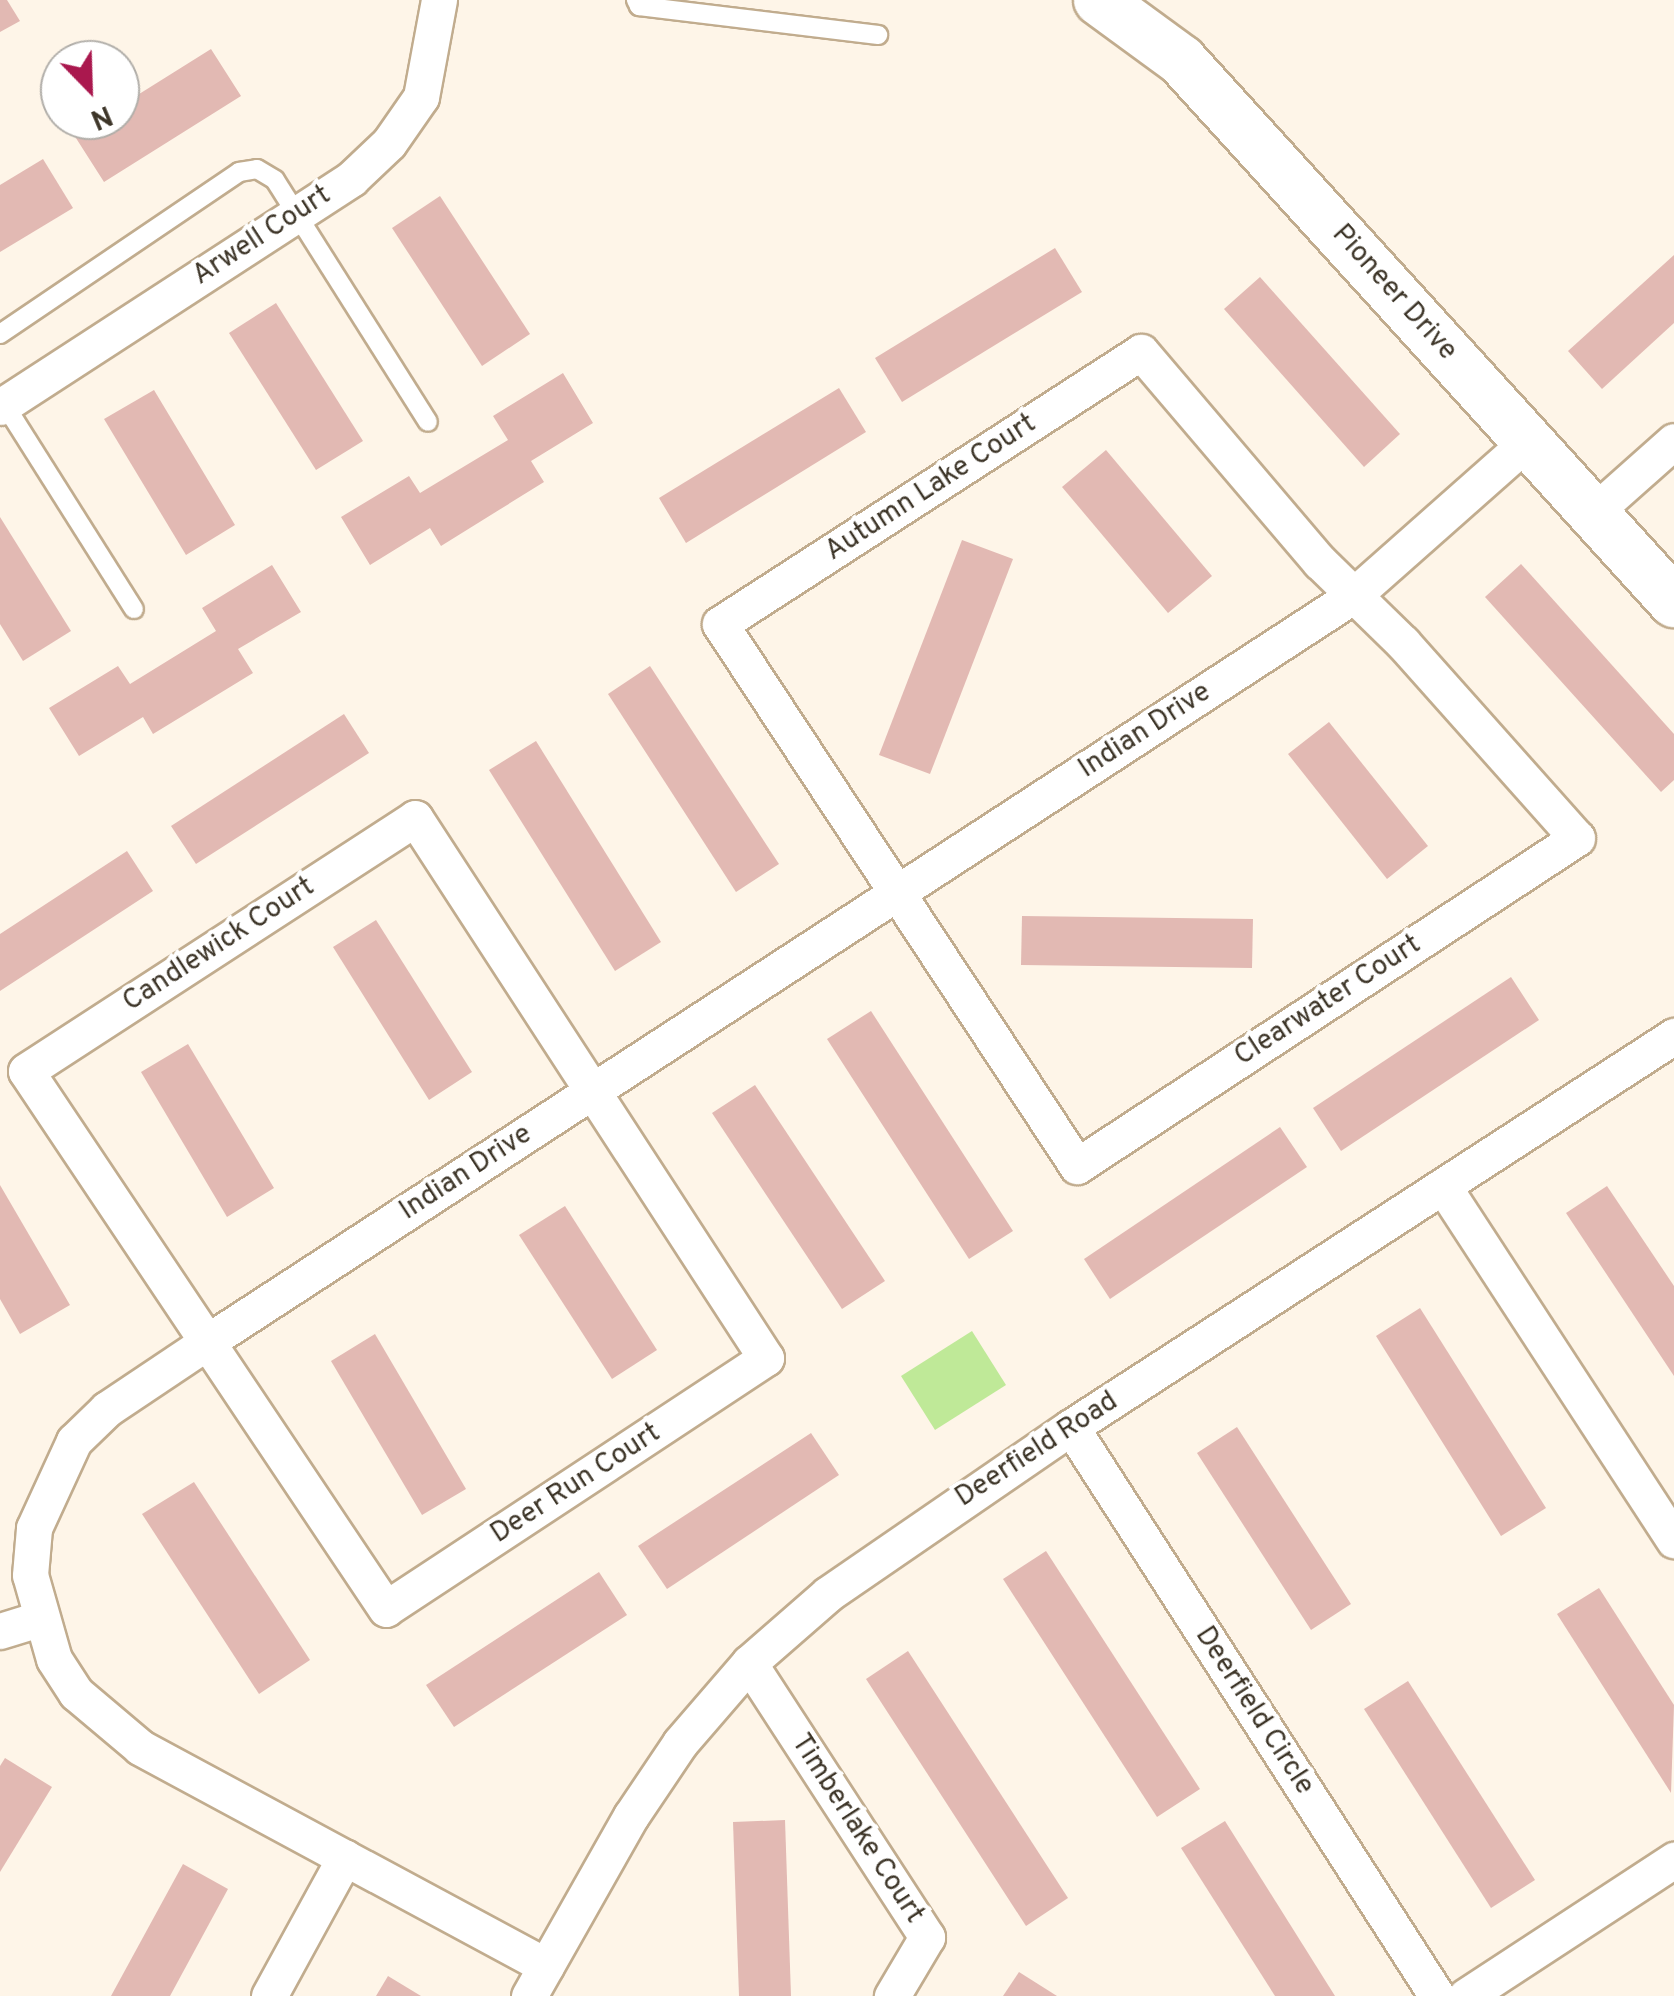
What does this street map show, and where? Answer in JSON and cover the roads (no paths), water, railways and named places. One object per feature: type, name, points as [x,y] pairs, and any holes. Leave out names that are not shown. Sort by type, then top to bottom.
[{"type":"street","name":"Arwell Court","points":[[1,402],[297,215],[389,143],[421,98],[439,0]]},
{"type":"street","name":"Pioneer Drive","points":[[1099,0],[1182,60],[1674,602]]},
{"type":"street","name":"Autumn Lake Court","points":[[898,891],[720,624],[1141,352],[1354,595]]},
{"type":"street","name":"Indian Drive","points":[[538,1981],[344,1857],[140,1748],[105,1722],[54,1659],[39,1620],[30,1575],[34,1528],[74,1441],[106,1410],[208,1342],[1354,595],[1528,441]]},
{"type":"street","points":[[1593,513],[1674,441]]},
{"type":"street","name":"Clearwater Court","points":[[898,891],[1077,1166],[1577,838],[1354,595]]},
{"type":"street","name":"Candlewick Court","points":[[208,1342],[26,1070],[415,818],[591,1091]]},
{"type":"street","name":"Deerfield Road","points":[[538,1981],[640,1801],[749,1662],[906,1537],[1674,1036]]},
{"type":"street","name":"Deer Run Court","points":[[208,1342],[386,1609],[766,1358],[591,1091]]},
{"type":"street","points":[[1443,1186],[1674,1540]]},
{"type":"street","name":"Deerfield Circle","points":[[1072,1427],[1437,1996]]},
{"type":"street","points":[[0,1632],[39,1620]]},
{"type":"street","name":"Timberlake Court","points":[[749,1662],[927,1937],[892,1996]]},
{"type":"street","points":[[270,1996],[344,1857]]},
{"type":"street","points":[[1466,1996],[1674,1860]]},
{"type":"lane","points":[[636,0],[639,6],[878,35]]},
{"type":"lane","points":[[0,334],[239,172],[257,169],[274,180],[428,422]]},
{"type":"lane","points":[[1,402],[134,609]]}]
